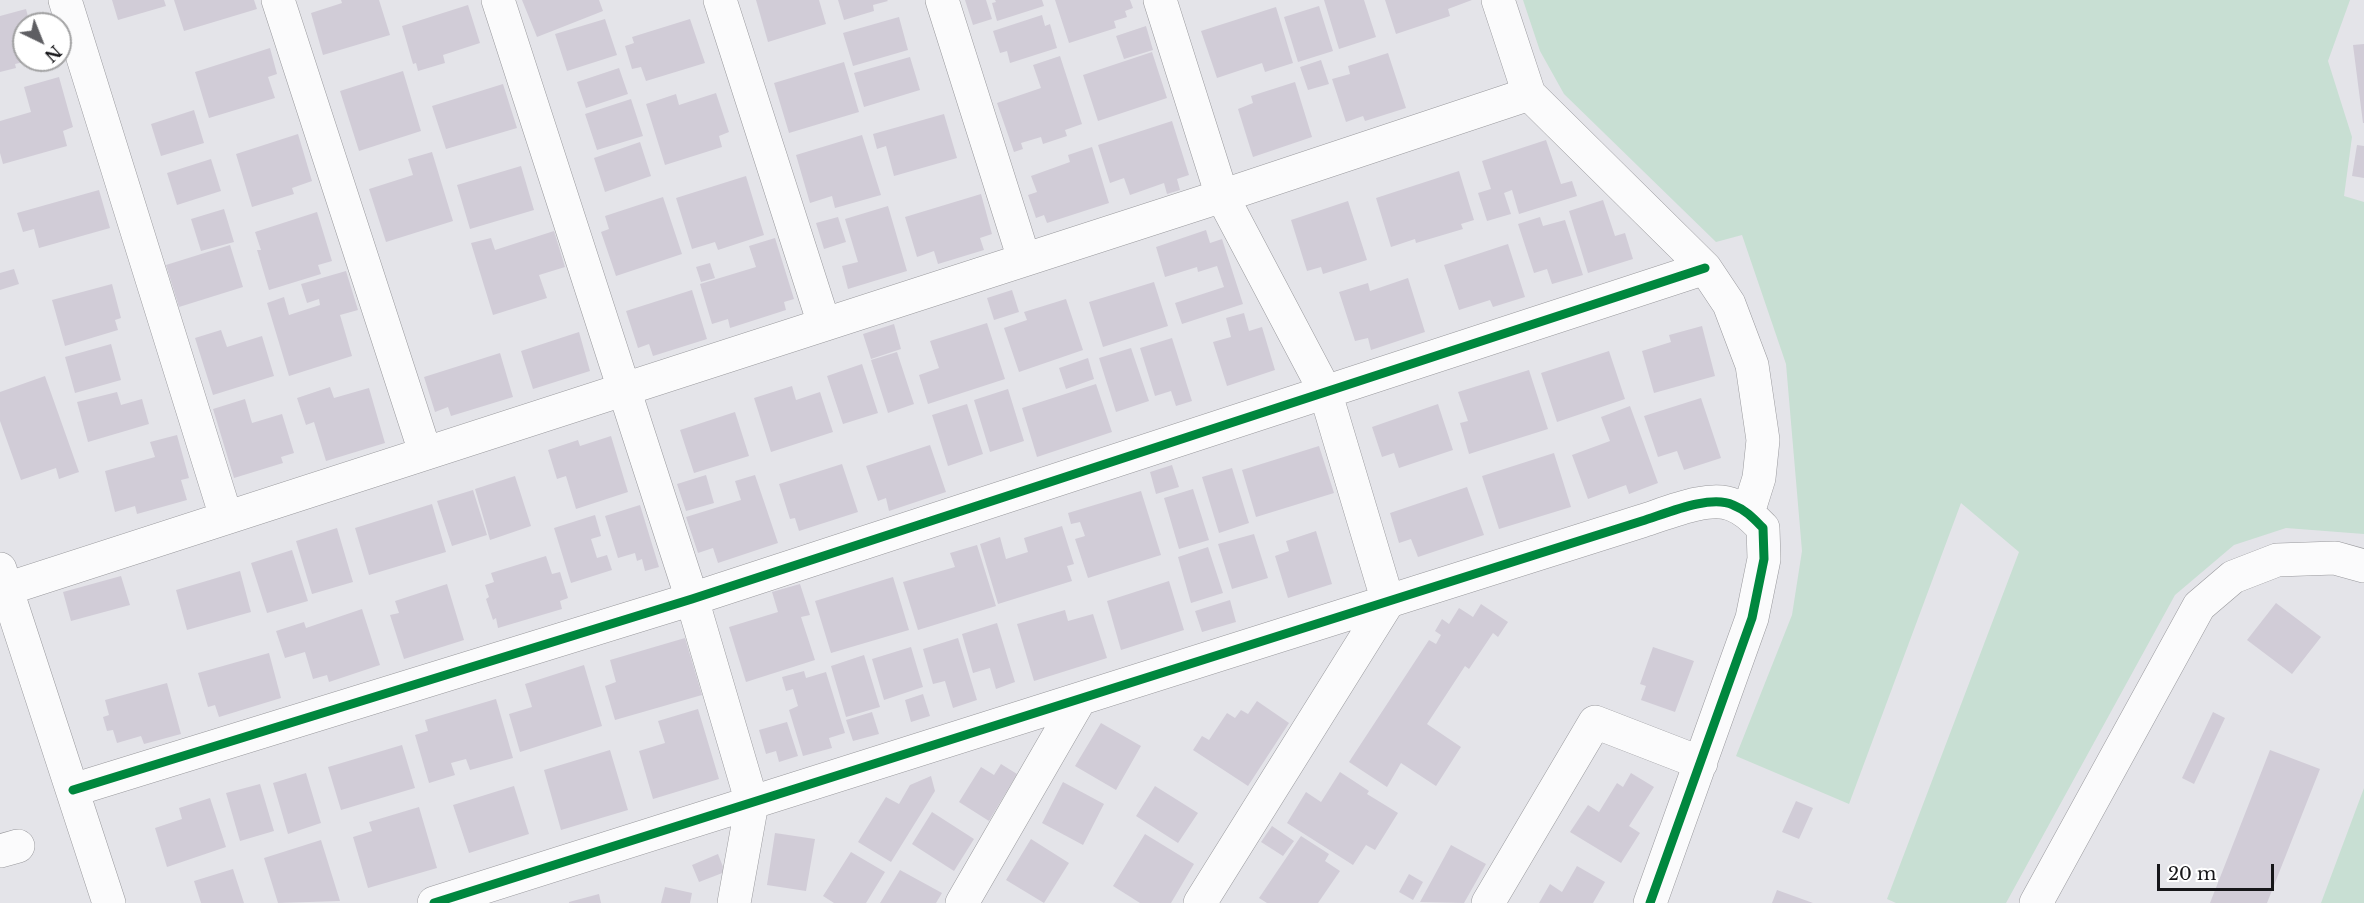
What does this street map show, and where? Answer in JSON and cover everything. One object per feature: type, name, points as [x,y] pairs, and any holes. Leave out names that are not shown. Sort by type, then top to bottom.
[{"type":"street","points":[[65,0],[226,517]]},
{"type":"street","points":[[278,0],[425,452]]},
{"type":"street","points":[[498,0],[625,388],[692,599],[753,803],[734,903]]},
{"type":"street","points":[[720,0],[824,324]]},
{"type":"street","points":[[942,0],[1024,259]]},
{"type":"street","points":[[1498,0],[1530,94],[1705,268],[1729,304],[1752,365],[1763,440],[1759,478],[1748,513]]},
{"type":"street","points":[[1170,3],[1222,196],[1325,391],[1388,602],[1200,903]]},
{"type":"street","points":[[108,903],[73,790],[2,583],[226,517],[1222,196],[1530,94]]},
{"type":"street","points":[[73,790],[692,599],[1705,268]]},
{"type":"street","points":[[434,903],[1703,502],[1731,503],[1748,513],[1763,528],[1764,559],[1752,618],[1650,903]]},
{"type":"street","points":[[2036,903],[2199,606],[2233,577],[2277,560],[2336,558],[2364,566]]},
{"type":"street","points":[[962,903],[1080,699]]},
{"type":"street","points":[[1488,903],[1595,722],[1701,763]]},
{"type":"green space","points":[[1523,0],[2350,0],[2328,61],[2352,137],[2344,196],[2364,202],[2364,534],[2286,528],[2234,545],[2175,595],[2006,903],[1896,903],[1887,899],[2019,552],[1961,503],[1849,804],[1736,756],[1792,615],[1802,551],[1786,364],[1742,235],[1716,242],[1564,94],[1540,51]]},
{"type":"green space","points":[[2364,788],[2364,903],[2321,903]]},
{"type":"building","points":[[112,0],[164,0],[166,6],[118,20]]},
{"type":"building","points":[[174,0],[254,0],[257,9],[184,31]]},
{"type":"building","points":[[341,0],[379,0],[390,35],[323,55],[311,13],[342,3]]},
{"type":"building","points":[[522,0],[599,0],[603,11],[537,37]]},
{"type":"building","points":[[756,0],[819,0],[826,24],[768,42]]},
{"type":"building","points":[[838,0],[888,1],[873,5],[874,11],[844,20]]},
{"type":"building","points":[[965,0],[986,0],[992,19],[973,25]]},
{"type":"building","points":[[995,0],[1042,0],[1044,6],[997,21],[992,3],[996,2]]},
{"type":"building","points":[[1055,0],[1130,0],[1133,8],[1125,11],[1127,17],[1114,21],[1116,28],[1069,43]]},
{"type":"building","points":[[1324,0],[1364,0],[1376,37],[1339,49]]},
{"type":"building","points":[[1385,0],[1472,0],[1448,9],[1450,16],[1396,34]]},
{"type":"building","points":[[468,5],[480,43],[443,55],[445,63],[418,71],[416,63],[413,64],[402,26]]},
{"type":"building","points":[[1319,6],[1333,51],[1298,62],[1284,17]]},
{"type":"building","points":[[1276,7],[1293,63],[1265,72],[1262,63],[1217,78],[1201,31]]},
{"type":"building","points":[[12,13],[12,69],[0,72],[0,16]]},
{"type":"building","points":[[1042,15],[1045,26],[1050,24],[1057,48],[1010,63],[1007,51],[1000,53],[993,31]]},
{"type":"building","points":[[899,17],[908,50],[853,66],[843,33]]},
{"type":"building","points":[[605,19],[617,55],[567,71],[555,34]]},
{"type":"building","points":[[690,19],[705,63],[646,81],[641,67],[632,69],[625,46],[634,43],[632,37]]},
{"type":"building","points":[[1146,26],[1153,50],[1124,59],[1116,36]]},
{"type":"building","points":[[2364,44],[2364,123],[2363,123],[2353,45]]},
{"type":"building","points":[[270,48],[277,74],[268,77],[275,98],[209,118],[195,72]]},
{"type":"building","points":[[1152,52],[1167,98],[1098,121],[1083,75]]},
{"type":"building","points":[[1388,53],[1406,108],[1365,121],[1363,116],[1346,122],[1332,79],[1350,74],[1348,66]]},
{"type":"building","points":[[1060,56],[1082,124],[1065,130],[1067,136],[1043,144],[1041,137],[1021,143],[1023,149],[1014,152],[997,103],[1041,88],[1033,65]]},
{"type":"building","points":[[910,57],[920,90],[864,107],[854,73]]},
{"type":"building","points":[[1321,60],[1329,84],[1308,90],[1300,67]]},
{"type":"building","points":[[844,62],[859,112],[789,133],[774,83]]},
{"type":"building","points":[[619,68],[628,94],[586,108],[577,82]]},
{"type":"building","points":[[403,71],[421,131],[359,151],[340,91]]},
{"type":"building","points":[[59,77],[73,127],[63,131],[67,146],[3,164],[0,153],[0,121],[31,112],[24,87]]},
{"type":"building","points":[[1295,82],[1312,137],[1253,157],[1238,109],[1253,103],[1251,96]]},
{"type":"building","points":[[503,84],[517,128],[446,149],[432,106]]},
{"type":"building","points":[[716,93],[729,132],[719,136],[722,147],[665,165],[646,104],[676,94],[679,105]]},
{"type":"building","points":[[631,99],[643,136],[597,150],[585,114]]},
{"type":"building","points":[[194,110],[204,143],[161,156],[151,124]]},
{"type":"building","points":[[944,114],[957,158],[894,176],[886,146],[877,149],[873,134]]},
{"type":"building","points":[[1172,121],[1189,175],[1177,179],[1180,190],[1167,194],[1164,183],[1130,195],[1124,178],[1110,183],[1098,145]]},
{"type":"building","points":[[298,134],[312,181],[292,188],[294,194],[252,207],[236,154]]},
{"type":"building","points":[[862,135],[881,195],[835,208],[832,196],[810,203],[796,155]]},
{"type":"building","points":[[1546,140],[1561,184],[1572,181],[1577,196],[1519,214],[1512,190],[1504,193],[1511,214],[1487,221],[1478,193],[1491,189],[1482,161]]},
{"type":"building","points":[[640,142],[651,176],[605,192],[594,158]]},
{"type":"building","points":[[2357,145],[2364,146],[2364,178],[2352,176]]},
{"type":"building","points":[[1092,147],[1109,203],[1047,223],[1044,215],[1036,218],[1028,195],[1037,192],[1031,176],[1070,162],[1068,155]]},
{"type":"building","points":[[432,152],[453,221],[386,242],[369,189],[413,175],[408,159]]},
{"type":"building","points":[[211,159],[221,191],[177,205],[167,173]]},
{"type":"building","points":[[521,166],[534,210],[470,229],[457,185]]},
{"type":"building","points":[[1459,171],[1474,220],[1461,224],[1463,229],[1416,243],[1415,239],[1391,247],[1376,198]]},
{"type":"building","points":[[746,176],[764,235],[718,250],[715,242],[692,249],[676,198]]},
{"type":"building","points":[[99,190],[110,228],[39,248],[34,229],[23,232],[17,213]]},
{"type":"building","points":[[981,194],[992,234],[980,238],[984,250],[938,264],[934,251],[917,257],[905,217]]},
{"type":"building","points":[[663,197],[682,254],[616,276],[601,232],[609,229],[605,216]]},
{"type":"building","points":[[1603,200],[1615,236],[1625,233],[1633,259],[1588,273],[1569,211]]},
{"type":"building","points":[[1348,201],[1367,260],[1323,274],[1321,267],[1307,271],[1291,220]]},
{"type":"building","points":[[888,206],[907,271],[848,289],[842,266],[858,262],[845,219]]},
{"type":"building","points":[[224,209],[234,242],[201,251],[191,219]]},
{"type":"building","points":[[317,212],[332,261],[318,265],[321,274],[269,290],[257,250],[261,250],[255,232]]},
{"type":"building","points":[[838,217],[846,242],[824,249],[816,223]]},
{"type":"building","points":[[1540,217],[1543,226],[1565,220],[1583,275],[1552,284],[1547,269],[1534,273],[1518,224]]},
{"type":"building","points":[[1206,230],[1210,243],[1222,239],[1243,304],[1182,324],[1175,303],[1224,287],[1217,266],[1198,272],[1197,267],[1165,277],[1156,247]]},
{"type":"building","points":[[554,231],[565,267],[539,275],[547,298],[493,315],[471,243],[491,238],[495,250]]},
{"type":"building","points":[[775,238],[794,299],[784,302],[786,310],[730,328],[728,319],[712,324],[700,284],[756,267],[749,246]]},
{"type":"building","points":[[1508,244],[1525,297],[1493,307],[1490,300],[1459,310],[1444,265]]},
{"type":"building","points":[[230,245],[243,287],[179,307],[166,265]]},
{"type":"building","points":[[710,263],[715,278],[701,282],[696,267]]},
{"type":"building","points":[[14,269],[19,284],[0,290],[0,273]]},
{"type":"building","points":[[346,271],[358,310],[340,315],[352,356],[289,376],[267,303],[284,297],[289,315],[320,305],[319,299],[307,303],[301,284]]},
{"type":"building","points":[[1408,278],[1425,332],[1371,350],[1368,338],[1355,341],[1339,292],[1368,283],[1370,291]]},
{"type":"building","points":[[1154,282],[1168,326],[1103,347],[1089,302]]},
{"type":"building","points":[[112,284],[121,318],[115,320],[118,330],[65,346],[52,300]]},
{"type":"building","points":[[692,290],[707,339],[653,356],[649,344],[638,348],[626,311]]},
{"type":"building","points":[[1012,290],[1019,312],[994,320],[987,298]]},
{"type":"building","points":[[1066,299],[1083,350],[1019,372],[1004,328],[1027,320],[1024,312]]},
{"type":"building","points":[[1244,313],[1249,331],[1262,327],[1275,370],[1227,386],[1213,342],[1231,337],[1226,318]]},
{"type":"building","points":[[987,323],[1005,379],[928,404],[919,375],[939,368],[930,341]]},
{"type":"building","points":[[894,324],[901,349],[871,359],[863,334]]},
{"type":"building","points":[[1702,326],[1715,376],[1654,393],[1642,351],[1671,342],[1669,335]]},
{"type":"building","points":[[221,330],[227,347],[262,336],[274,376],[213,395],[195,338]]},
{"type":"building","points":[[579,332],[590,371],[533,389],[521,351]]},
{"type":"building","points":[[1172,338],[1192,401],[1176,406],[1171,391],[1155,396],[1140,348]]},
{"type":"building","points":[[111,344],[121,380],[75,393],[65,357]]},
{"type":"building","points":[[1131,348],[1149,401],[1116,412],[1099,358]]},
{"type":"building","points":[[1609,351],[1625,399],[1557,422],[1541,373]]},
{"type":"building","points":[[897,352],[914,404],[888,413],[871,360]]},
{"type":"building","points":[[500,353],[513,397],[451,416],[448,407],[435,412],[424,377]]},
{"type":"building","points":[[1088,358],[1094,379],[1066,389],[1059,368]]},
{"type":"building","points":[[862,364],[878,413],[843,424],[827,376]]},
{"type":"building","points":[[1529,370],[1548,429],[1469,454],[1460,423],[1468,421],[1458,392]]},
{"type":"building","points":[[45,376],[79,472],[59,479],[56,468],[21,480],[0,421],[0,392]]},
{"type":"building","points":[[1096,384],[1112,432],[1037,457],[1022,408]]},
{"type":"building","points":[[792,386],[796,400],[820,392],[833,432],[771,452],[754,398]]},
{"type":"building","points":[[330,387],[334,398],[369,388],[385,443],[326,461],[314,422],[306,425],[297,398]]},
{"type":"building","points":[[1008,389],[1024,441],[990,452],[974,400]]},
{"type":"building","points":[[117,392],[121,405],[142,399],[149,424],[88,442],[77,402]]},
{"type":"building","points":[[1701,398],[1721,458],[1684,470],[1677,451],[1658,457],[1644,416]]},
{"type":"building","points":[[245,399],[252,423],[282,414],[294,453],[281,457],[283,463],[234,478],[213,409]]},
{"type":"building","points":[[967,404],[983,454],[948,466],[932,415]]},
{"type":"building","points":[[1438,404],[1453,450],[1399,468],[1394,453],[1382,457],[1372,427]]},
{"type":"building","points":[[1630,406],[1658,483],[1629,494],[1626,485],[1588,499],[1572,455],[1610,441],[1601,417]]},
{"type":"building","points":[[735,412],[749,456],[694,473],[680,430]]},
{"type":"building","points":[[177,435],[189,478],[181,480],[187,500],[137,514],[135,506],[115,512],[105,471],[155,457],[150,442]]},
{"type":"building","points":[[611,436],[628,492],[576,509],[566,476],[557,479],[548,450],[578,440],[580,446]]},
{"type":"building","points":[[930,445],[946,492],[889,511],[886,498],[878,501],[866,466]]},
{"type":"building","points":[[1319,446],[1334,493],[1256,517],[1242,470]]},
{"type":"building","points":[[1554,453],[1571,507],[1499,529],[1482,476]]},
{"type":"building","points":[[842,464],[858,512],[799,531],[795,518],[790,519],[779,484]]},
{"type":"building","points":[[1172,465],[1179,487],[1156,494],[1150,472]]},
{"type":"building","points":[[1232,468],[1249,523],[1219,533],[1202,477]]},
{"type":"building","points":[[706,475],[714,503],[686,511],[677,484]]},
{"type":"building","points":[[755,475],[778,543],[718,563],[713,548],[698,553],[686,517],[741,500],[735,481]]},
{"type":"building","points":[[515,476],[531,526],[490,540],[475,489]]},
{"type":"building","points":[[1467,487],[1484,535],[1418,557],[1411,539],[1399,543],[1390,513]]},
{"type":"building","points":[[1193,489],[1209,540],[1179,549],[1164,498]]},
{"type":"building","points":[[473,490],[487,535],[452,546],[437,501]]},
{"type":"building","points":[[1141,491],[1161,555],[1088,578],[1075,539],[1085,536],[1080,522],[1071,524],[1068,513]]},
{"type":"building","points":[[432,504],[446,552],[369,575],[355,528]]},
{"type":"building","points":[[640,505],[659,567],[645,571],[642,559],[637,561],[635,553],[618,558],[605,516]]},
{"type":"building","points":[[595,515],[601,536],[591,539],[597,558],[607,555],[612,570],[571,583],[554,528]]},
{"type":"building","points":[[1062,526],[1074,564],[1067,566],[1072,581],[998,604],[980,544],[1000,537],[1006,559],[1028,552],[1024,538]]},
{"type":"building","points":[[337,528],[353,582],[312,594],[296,541]]},
{"type":"building","points":[[1316,531],[1332,584],[1288,598],[1275,556],[1289,551],[1286,541]]},
{"type":"building","points":[[1254,534],[1268,578],[1232,589],[1218,544]]},
{"type":"building","points":[[977,545],[996,606],[918,630],[903,582],[955,567],[950,553]]},
{"type":"building","points":[[1208,547],[1223,593],[1191,603],[1178,557]]},
{"type":"building","points":[[292,550],[308,601],[267,613],[251,563]]},
{"type":"building","points":[[546,556],[552,574],[560,572],[568,598],[560,601],[562,609],[498,628],[496,618],[493,620],[486,599],[489,597],[485,585],[494,582],[491,573]]},
{"type":"building","points":[[240,571],[251,612],[187,630],[176,590]]},
{"type":"building","points":[[121,576],[130,605],[71,621],[63,592]]},
{"type":"building","points":[[893,577],[909,630],[831,653],[815,601]]},
{"type":"building","points":[[1169,581],[1184,630],[1121,650],[1107,601]]},
{"type":"building","points":[[447,584],[464,640],[404,659],[390,615],[399,613],[395,601]]},
{"type":"building","points":[[800,584],[810,615],[801,617],[815,660],[746,682],[729,627],[778,612],[772,592]]},
{"type":"building","points":[[1230,600],[1236,622],[1202,632],[1195,611]]},
{"type":"building","points":[[2276,603],[2321,637],[2292,674],[2247,640]]},
{"type":"building","points":[[1481,604],[1508,622],[1498,637],[1493,633],[1469,669],[1465,666],[1427,724],[1461,747],[1436,786],[1401,763],[1387,787],[1349,762],[1429,640],[1436,644],[1441,635],[1435,631],[1442,619],[1449,624],[1459,608],[1473,617]]},
{"type":"building","points":[[362,609],[380,665],[329,682],[327,675],[313,679],[305,652],[285,658],[276,631],[304,622],[306,628]]},
{"type":"building","points":[[1065,610],[1068,621],[1093,614],[1107,658],[1034,681],[1017,624]]},
{"type":"building","points":[[997,623],[1015,682],[996,689],[990,668],[973,673],[962,634]]},
{"type":"building","points":[[685,638],[702,695],[615,720],[605,686],[616,682],[610,660]]},
{"type":"building","points":[[958,638],[977,700],[953,708],[945,681],[933,684],[923,649]]},
{"type":"building","points":[[911,647],[923,687],[884,700],[872,659]]},
{"type":"building","points":[[1653,647],[1694,661],[1675,712],[1641,700],[1646,686],[1640,684]]},
{"type":"building","points":[[269,653],[281,698],[219,717],[215,705],[208,707],[198,673]]},
{"type":"building","points":[[864,655],[880,707],[846,717],[831,666]]},
{"type":"building","points":[[584,665],[602,726],[520,752],[509,714],[532,707],[525,684]]},
{"type":"building","points":[[804,671],[806,678],[826,672],[845,733],[829,738],[832,748],[803,756],[789,710],[798,706],[793,689],[786,691],[782,677]]},
{"type":"building","points":[[167,683],[181,734],[144,744],[141,736],[117,743],[113,730],[107,731],[103,717],[109,715],[105,700]]},
{"type":"building","points":[[923,694],[930,716],[911,722],[905,700]]},
{"type":"building","points":[[496,699],[513,758],[470,770],[466,759],[451,763],[455,775],[429,783],[415,735],[428,731],[425,720]]},
{"type":"building","points":[[1257,701],[1289,723],[1248,786],[1193,750],[1202,736],[1209,740],[1227,713],[1235,718],[1241,710],[1248,714]]},
{"type":"building","points":[[698,709],[719,779],[653,799],[639,751],[665,743],[658,721]]},
{"type":"building","points":[[872,712],[879,734],[853,741],[846,720]]},
{"type":"building","points":[[2213,712],[2225,718],[2194,784],[2182,778]]},
{"type":"building","points":[[787,722],[798,756],[779,762],[776,751],[766,754],[759,730]]},
{"type":"building","points":[[1101,723],[1141,746],[1116,790],[1075,766]]},
{"type":"building","points":[[402,745],[415,788],[341,810],[328,767]]},
{"type":"building","points":[[610,750],[628,810],[561,830],[544,770]]},
{"type":"building","points":[[2270,750],[2320,769],[2267,903],[2210,903]]},
{"type":"building","points":[[1001,764],[1017,774],[989,821],[959,802],[981,767],[994,775]]},
{"type":"building","points":[[1340,772],[1369,791],[1367,794],[1398,813],[1375,850],[1366,845],[1353,865],[1287,823],[1306,792],[1321,802]]},
{"type":"building","points":[[306,773],[321,823],[288,834],[273,783]]},
{"type":"building","points":[[1631,773],[1654,787],[1629,826],[1640,833],[1621,863],[1570,832],[1588,805],[1599,812],[1617,783],[1623,787]]},
{"type":"building","points":[[931,776],[935,791],[891,862],[858,842],[886,797],[899,804],[910,785]]},
{"type":"building","points":[[1063,782],[1104,804],[1083,845],[1042,823]]},
{"type":"building","points":[[260,784],[274,831],[240,841],[226,793]]},
{"type":"building","points":[[514,786],[529,834],[469,853],[453,805]]},
{"type":"building","points":[[1155,786],[1198,813],[1178,843],[1136,816]]},
{"type":"building","points":[[210,798],[226,847],[167,867],[155,828],[182,819],[179,808]]},
{"type":"building","points":[[1796,801],[1813,808],[1799,839],[1782,832]]},
{"type":"building","points":[[419,807],[437,868],[368,888],[353,837],[372,831],[369,822]]},
{"type":"building","points":[[932,812],[974,839],[954,871],[912,844]]},
{"type":"building","points":[[1272,826],[1294,841],[1283,856],[1261,842]]},
{"type":"building","points":[[775,833],[815,839],[806,891],[767,885]]},
{"type":"building","points":[[1145,834],[1194,864],[1171,903],[1140,903],[1113,886]]},
{"type":"building","points":[[1301,836],[1329,854],[1325,861],[1340,871],[1318,903],[1267,903],[1259,898]]},
{"type":"building","points":[[1031,839],[1069,863],[1044,903],[1006,880]]},
{"type":"building","points":[[321,840],[340,901],[278,903],[264,858]]},
{"type":"building","points":[[1451,845],[1486,864],[1464,903],[1420,902]]},
{"type":"building","points":[[851,852],[885,872],[866,903],[834,903],[823,896]]},
{"type":"building","points":[[718,854],[725,872],[699,882],[692,865]]},
{"type":"building","points":[[1577,866],[1605,882],[1593,903],[1539,903],[1550,884],[1562,892]]},
{"type":"building","points":[[233,869],[244,903],[201,903],[194,881]]},
{"type":"building","points":[[900,870],[942,893],[936,903],[880,903]]},
{"type":"building","points":[[1409,874],[1423,882],[1413,900],[1399,892]]},
{"type":"building","points":[[665,887],[692,893],[690,903],[661,903]]},
{"type":"building","points":[[1777,890],[1813,903],[1772,903]]},
{"type":"building","points":[[599,894],[601,903],[569,903],[569,902]]},
{"type":"cycle path","points":[[73,790],[692,599],[1705,268]]},
{"type":"cycle path","points":[[434,903],[1675,510],[1700,503],[1723,502],[1742,509],[1763,528],[1764,559],[1752,618],[1650,903]]}]
